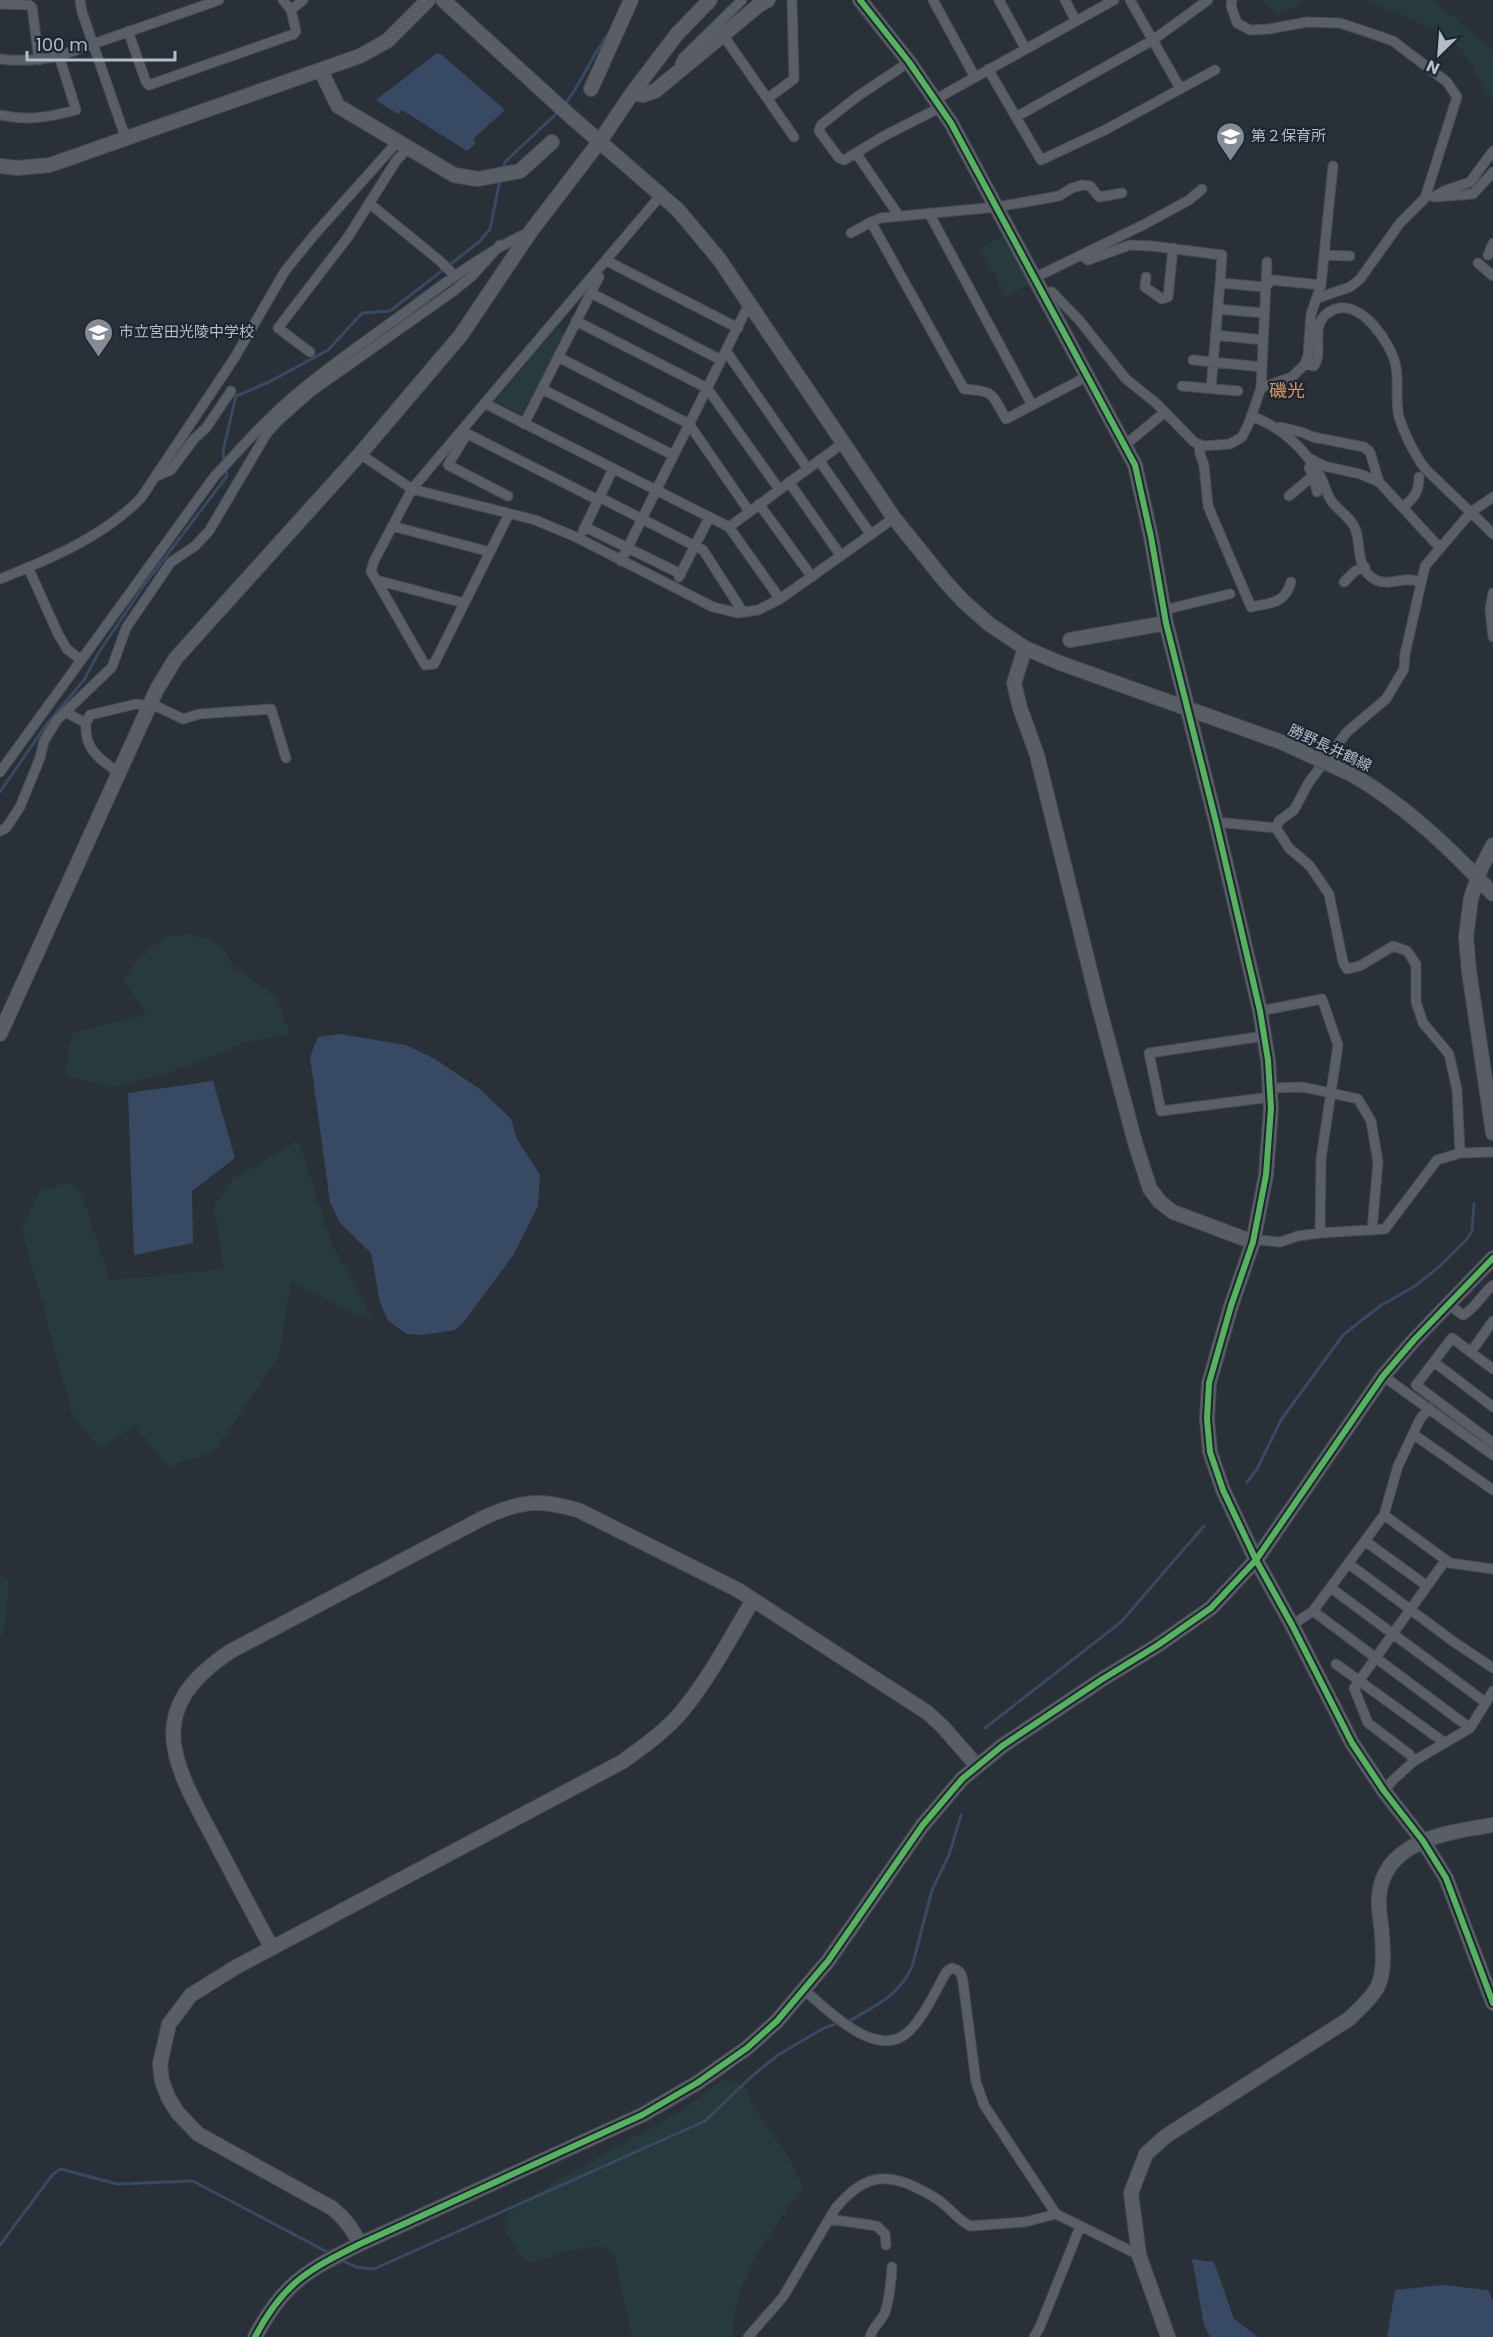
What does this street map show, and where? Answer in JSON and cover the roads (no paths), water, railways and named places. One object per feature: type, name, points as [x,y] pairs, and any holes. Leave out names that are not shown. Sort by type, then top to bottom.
[{"type":"street","points":[[80,0],[126,139]]},
{"type":"street","points":[[0,58],[16,61],[59,56],[219,0]]},
{"type":"street","points":[[128,31],[149,85],[294,34],[296,31],[291,10],[283,0]]},
{"type":"street","points":[[291,10],[303,0]]},
{"type":"street","points":[[0,166],[17,168],[51,165],[321,71],[375,49],[387,41],[428,0]]},
{"type":"street","name":"勝野長井鶴線","points":[[443,0],[678,210],[749,304],[894,518],[963,601],[989,624],[1025,648],[1060,663],[1281,742],[1353,775],[1393,801],[1421,824],[1493,894]]},
{"type":"street","points":[[591,89],[631,0]]},
{"type":"street","points":[[0,1034],[149,706],[176,658],[360,454],[461,335],[531,231],[600,141],[633,92],[677,33],[710,0]]},
{"type":"street","points":[[682,70],[680,64],[683,58],[742,0]]},
{"type":"street","points":[[633,92],[643,95],[655,91],[759,4],[768,0]]},
{"type":"street","points":[[768,98],[794,79],[792,0]]},
{"type":"street","points":[[860,0],[871,11],[939,103],[1036,277],[1135,465],[1152,537],[1165,617],[1260,1011],[1270,1092],[1266,1175],[1253,1242],[1231,1306],[1209,1383],[1207,1419],[1210,1452],[1220,1481],[1256,1560],[1352,1743],[1384,1791],[1423,1841],[1446,1878],[1493,2003]]},
{"type":"street","points":[[933,0],[975,77]]},
{"type":"street","points":[[999,0],[1025,48]]},
{"type":"street","points":[[1065,0],[1076,21]]},
{"type":"street","points":[[909,62],[858,96],[821,125],[819,131],[839,158],[844,160],[939,103],[988,69],[1114,0]]},
{"type":"street","points":[[1130,0],[1179,88]]},
{"type":"street","points":[[1232,0],[1231,6],[1237,23],[1250,30],[1307,22],[1340,23],[1393,41],[1448,82],[1457,97],[1430,197]]},
{"type":"street","points":[[1016,117],[1153,40],[1205,1]]},
{"type":"street","points":[[0,4],[32,7],[39,60]]},
{"type":"street","points":[[723,35],[794,137]]},
{"type":"street","points":[[0,115],[24,119],[45,118],[76,110],[59,56]]},
{"type":"street","points":[[988,69],[1041,160],[1105,130],[1215,70]]},
{"type":"street","points":[[321,71],[338,106],[350,115],[404,143],[454,175],[478,179],[520,171],[552,142]]},
{"type":"street","points":[[310,352],[278,328],[348,237],[396,161],[404,143]]},
{"type":"street","points":[[0,579],[102,530],[125,514],[141,498],[235,357],[285,271],[315,234],[404,143]]},
{"type":"street","points":[[1317,298],[1350,287],[1360,279],[1400,223],[1430,197],[1470,182],[1493,151]]},
{"type":"street","points":[[856,153],[899,216]]},
{"type":"street","points":[[1261,388],[1292,377],[1305,364],[1308,356],[1311,314],[1322,285],[1333,166]]},
{"type":"street","points":[[1430,197],[1473,194],[1493,172]]},
{"type":"street","points":[[851,233],[881,218],[997,207],[1059,196],[1082,185],[1090,186],[1099,196],[1122,194]]},
{"type":"street","points":[[1036,277],[1145,224],[1189,200],[1202,189]]},
{"type":"street","points":[[509,514],[434,664],[424,665],[371,571],[374,561],[412,489],[464,433],[661,195]]},
{"type":"street","points":[[369,203],[455,276]]},
{"type":"street","points":[[929,213],[1032,405]]},
{"type":"street","points":[[871,222],[964,389],[985,390],[993,396],[1006,418],[1088,376]]},
{"type":"street","points":[[0,772],[214,477],[250,439],[299,392],[455,276],[500,245],[531,231]]},
{"type":"street","points":[[1488,255],[1493,243]]},
{"type":"street","points":[[0,831],[6,828],[20,807],[40,758],[44,741],[57,720],[112,667],[126,628],[171,562],[195,546],[209,531],[254,452],[278,421],[312,391],[455,290],[473,275],[500,245]]},
{"type":"street","points":[[1081,255],[1088,260],[1130,246],[1173,248],[1222,255],[1211,387]]},
{"type":"street","points":[[1146,277],[1145,287],[1162,299],[1168,297],[1173,248]]},
{"type":"street","points":[[1324,255],[1350,256]]},
{"type":"street","points":[[524,424],[607,261]]},
{"type":"street","points":[[607,261],[738,328]]},
{"type":"street","points":[[1043,292],[1053,292],[1079,320],[1126,379],[1165,412],[1194,442],[1216,446],[1230,444],[1242,437],[1261,388],[1267,262]]},
{"type":"street","points":[[1478,263],[1493,276]]},
{"type":"street","points":[[1265,287],[1272,280],[1322,285]]},
{"type":"street","points":[[1220,283],[1265,287]]},
{"type":"street","points":[[591,293],[721,360]]},
{"type":"street","points":[[621,561],[749,304]]},
{"type":"street","points":[[1305,364],[1314,366],[1317,361],[1316,337],[1319,325],[1325,316],[1334,310],[1343,308],[1362,314],[1385,342],[1396,365],[1398,414],[1406,436],[1422,465],[1493,534]]},
{"type":"street","points":[[1218,309],[1264,313]]},
{"type":"street","points":[[576,321],[707,388],[779,489]]},
{"type":"street","points":[[1215,335],[1263,340]]},
{"type":"street","points":[[726,351],[808,469]]},
{"type":"street","points":[[558,357],[689,424],[749,511]]},
{"type":"street","points":[[1193,360],[1262,366]]},
{"type":"street","points":[[1182,386],[1238,390]]},
{"type":"street","points":[[542,389],[673,455]]},
{"type":"street","points":[[155,477],[171,470],[194,439],[206,428],[231,391]]},
{"type":"street","points":[[486,404],[729,527],[780,599]]},
{"type":"street","points":[[1125,445],[1165,412]]},
{"type":"street","points":[[1251,416],[1313,437],[1364,447],[1370,452],[1379,482]]},
{"type":"street","points":[[1275,426],[1306,456],[1319,474],[1331,500],[1352,523],[1356,531],[1358,550],[1365,567],[1375,579],[1386,583],[1411,578],[1420,582]]},
{"type":"street","points":[[464,433],[448,465],[508,496]]},
{"type":"street","points":[[464,433],[703,550],[743,612]]},
{"type":"street","points":[[729,527],[843,443]]},
{"type":"street","points":[[1199,444],[1204,465],[1208,506],[1251,607],[1277,601],[1288,593],[1291,582]]},
{"type":"street","points":[[360,454],[412,489],[535,520],[579,539],[713,607],[743,612],[758,610],[780,599],[894,518]]},
{"type":"street","points":[[1306,456],[1324,466],[1360,474],[1379,482],[1440,548]]},
{"type":"street","points":[[1306,456],[1317,492]]},
{"type":"street","points":[[819,460],[871,535]]},
{"type":"street","points":[[579,539],[613,469]]},
{"type":"street","points":[[1403,507],[1414,498],[1419,489],[1419,477]]},
{"type":"street","points":[[1289,496],[1308,480],[1315,481]]},
{"type":"street","points":[[789,482],[841,556]]},
{"type":"street","points":[[1276,828],[1279,821],[1294,810],[1309,782],[1347,732],[1386,699],[1396,685],[1404,669],[1405,654],[1425,566],[1471,512],[1493,497]]},
{"type":"street","points":[[759,504],[812,577]]},
{"type":"street","points":[[674,587],[709,518]]},
{"type":"street","points":[[392,526],[490,552]]},
{"type":"street","points":[[585,527],[681,574]]},
{"type":"street","points":[[28,567],[67,649],[81,660]]},
{"type":"street","points":[[1344,582],[1355,571],[1365,567]]},
{"type":"street","points":[[376,580],[464,603]]},
{"type":"street","points":[[1493,593],[1490,622],[1493,637]]},
{"type":"street","points":[[1070,640],[1165,617],[1230,594]]},
{"type":"street","points":[[1025,648],[1014,683],[1020,708],[1037,755],[1136,1146],[1150,1189],[1160,1202],[1173,1212],[1253,1242],[1260,1240],[1280,1242],[1298,1236],[1320,1233],[1385,1229],[1437,1160],[1460,1153],[1493,1152]]},
{"type":"street","points":[[119,774],[92,753],[86,723],[90,715],[136,704],[158,707],[183,719],[199,714],[271,709],[286,758]]},
{"type":"street","points":[[65,712],[86,723]]},
{"type":"street","points":[[1216,822],[1276,828]]},
{"type":"street","points":[[1276,828],[1289,848],[1310,866],[1329,894],[1343,962],[1347,969],[1360,966],[1393,946],[1407,951],[1416,964],[1416,1002],[1423,1023],[1449,1054],[1457,1090],[1460,1153]]},
{"type":"street","points":[[1493,845],[1471,898],[1466,936],[1493,1133]]},
{"type":"street","points":[[1260,1011],[1322,999],[1338,1045],[1321,1159],[1320,1233]]},
{"type":"street","points":[[1264,1036],[1149,1053],[1161,1111],[1303,1087],[1358,1099],[1371,1121],[1378,1162],[1372,1230]]},
{"type":"street","points":[[255,2337],[276,2301],[292,2283],[314,2267],[642,2115],[697,2083],[747,2048],[777,2021],[828,1961],[922,1826],[962,1779],[1002,1746],[1158,1645],[1210,1608],[1256,1560],[1383,1376],[1493,1258]]},
{"type":"street","points":[[1448,1304],[1463,1315],[1469,1312],[1493,1285]]},
{"type":"street","points":[[1471,1352],[1491,1327]]},
{"type":"street","points":[[1493,1369],[1452,1338],[1416,1385],[1493,1443]]},
{"type":"street","points":[[1434,1362],[1493,1407]]},
{"type":"street","points":[[1383,1376],[1493,1455]]},
{"type":"street","points":[[1292,1625],[1313,1611],[1384,1515],[1398,1466],[1413,1434],[1429,1408]]},
{"type":"street","points":[[1413,1434],[1493,1490]]},
{"type":"street","points":[[272,1948],[182,1779],[172,1741],[183,1696],[208,1666],[231,1651],[481,1519],[522,1503],[559,1504],[580,1511],[738,1590],[928,1713],[977,1766]]},
{"type":"street","points":[[1384,1515],[1445,1561],[1493,1569]]},
{"type":"street","points":[[1365,1541],[1427,1586]]},
{"type":"street","points":[[1414,1761],[1409,1754],[1368,1723],[1354,1688],[1445,1561]]},
{"type":"street","points":[[1349,1564],[1493,1668]]},
{"type":"street","points":[[1331,1588],[1485,1702]]},
{"type":"street","points":[[360,2244],[341,2215],[332,2208],[198,2134],[177,2112],[162,2081],[160,2064],[169,2024],[191,1995],[236,1967],[637,1752],[663,1731],[682,1711],[701,1685],[753,1600]]},
{"type":"street","points":[[1313,1611],[1470,1728]]},
{"type":"street","points":[[1336,1664],[1445,1743]]},
{"type":"street","points":[[1384,1791],[1414,1761],[1470,1728],[1493,1691]]},
{"type":"street","points":[[1168,2337],[1139,2255],[1131,2193],[1146,2154],[1166,2136],[1349,2019],[1366,2002],[1376,1990],[1381,1977],[1383,1954],[1379,1896],[1386,1873],[1399,1856],[1423,1841],[1443,1833],[1493,1825]]},
{"type":"street","points":[[804,1990],[856,2032],[878,2040],[891,2039],[905,2035],[916,2023],[947,1971],[952,1968],[957,1969],[961,1973],[963,1982],[976,2082],[984,2105],[1056,2214],[1139,2255]]},
{"type":"street","points":[[748,2337],[783,2297],[829,2219],[845,2197],[874,2179],[888,2177],[899,2180],[938,2199],[970,2226],[1026,2222],[1056,2214]]},
{"type":"street","points":[[829,2219],[877,2226],[885,2234],[885,2245]]},
{"type":"street","points":[[1034,2337],[1039,2330],[1080,2227]]},
{"type":"street","points":[[870,2337],[875,2325],[885,2314],[891,2287],[892,2267]]},
{"type":"water","points":[[437,53],[505,110],[473,139],[476,143],[467,151],[402,110],[398,114],[376,100]]},
{"type":"water","points":[[340,1034],[406,1045],[435,1059],[480,1089],[511,1119],[517,1139],[540,1175],[538,1206],[514,1254],[463,1323],[455,1330],[423,1335],[407,1334],[388,1321],[380,1302],[371,1253],[340,1223],[330,1202],[310,1057],[318,1037]]},
{"type":"water","points":[[213,1081],[235,1158],[192,1191],[193,1243],[134,1255],[128,1093]]},
{"type":"water","points":[[1192,2259],[1214,2262],[1234,2319],[1258,2337],[1210,2337],[1204,2325]]},
{"type":"water","points":[[1442,2285],[1488,2290],[1493,2301],[1493,2337],[1387,2337],[1395,2290]]},
{"type":"waterway","points":[[563,106],[611,31]]},
{"type":"waterway","points":[[503,171],[505,162],[559,111]]},
{"type":"waterway","points":[[224,461],[223,451],[236,396],[269,382],[328,350],[362,313],[390,311],[479,242],[490,229],[500,180]]},
{"type":"waterway","points":[[0,792],[46,725],[84,680],[99,652],[145,584],[227,476],[226,467]]},
{"type":"waterway","points":[[1247,1482],[1257,1469],[1281,1420],[1343,1335],[1380,1306],[1415,1286],[1440,1266],[1472,1231],[1474,1204]]},
{"type":"waterway","points":[[985,1728],[1121,1622],[1204,1526]]},
{"type":"waterway","points":[[848,2022],[892,1994],[906,1978],[912,1967],[932,1890],[949,1855],[961,1815]]},
{"type":"waterway","points":[[339,2259],[356,2267],[374,2269],[705,2121],[778,2055],[824,2028],[838,2023]]},
{"type":"waterway","points":[[0,2245],[53,2174],[61,2169],[117,2184],[193,2181],[331,2254]]},
{"type":"place","name":"第２保育所","points":[[1230,162]]},
{"type":"place","name":"市立宮田光陵中学校","points":[[98,358]]},
{"type":"district","name":"磯光","points":[[1287,391]]}]
